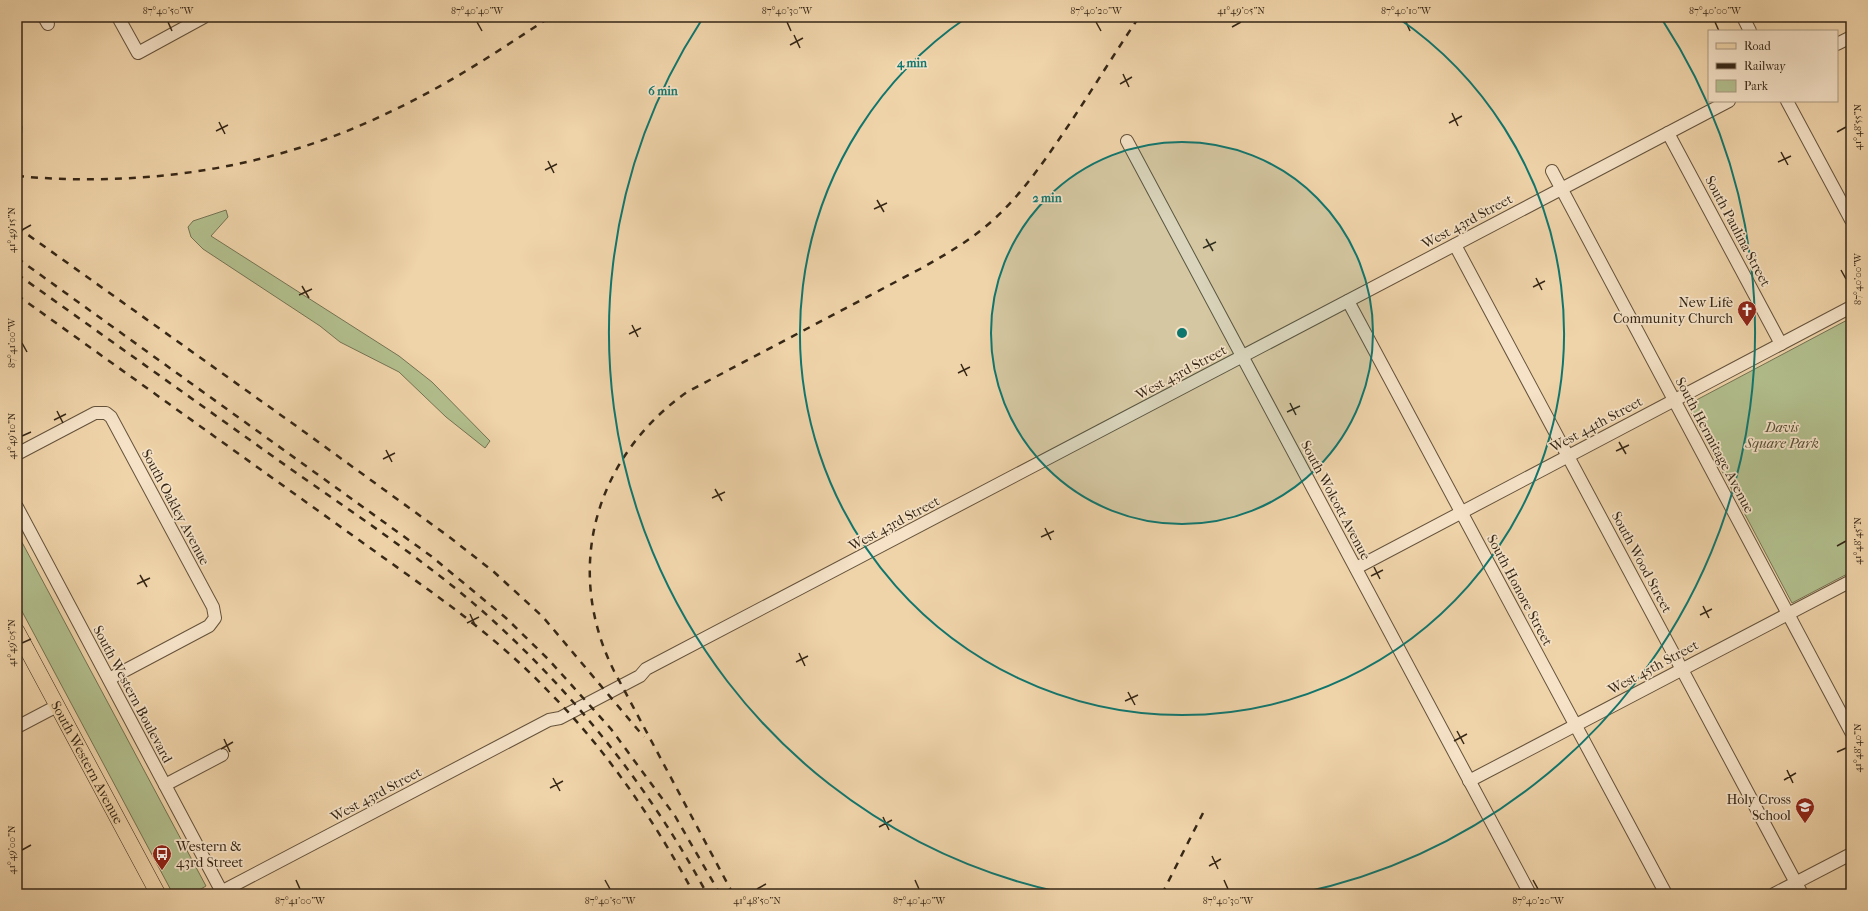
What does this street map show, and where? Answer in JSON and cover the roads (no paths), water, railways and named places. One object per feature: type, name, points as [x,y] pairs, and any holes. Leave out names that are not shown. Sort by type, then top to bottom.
[{"type":"main road","name":"South Western Avenue","points":[[17,631],[158,894]]},
{"type":"street","points":[[118,17],[138,53],[204,17]]},
{"type":"street","points":[[1743,17],[1750,30]]},
{"type":"street","points":[[1838,44],[1851,37]]},
{"type":"street","name":"West 43rd Street","points":[[220,893],[549,720],[556,711],[637,669],[646,669],[1727,102]]},
{"type":"street","points":[[1788,102],[1851,220]]},
{"type":"street","name":"South Paulina Street","points":[[1668,133],[1781,344]]},
{"type":"street","name":"South Wolcott Avenue","points":[[1127,141],[1530,894]]},
{"type":"street","name":"South Hermitage Avenue","points":[[1552,171],[1851,732]]},
{"type":"street","name":"South Wood Street","points":[[1455,245],[1802,894]]},
{"type":"street","name":"South Honore Street","points":[[1348,301],[1666,894]]},
{"type":"street","name":"West 44th Street","points":[[1356,568],[1851,307]]},
{"type":"street","name":"South Oakley Avenue","points":[[17,454],[95,412],[106,413],[111,417],[151,489],[213,607],[215,618],[209,626],[109,679]]},
{"type":"street","name":"South Western Boulevard","points":[[17,507],[165,785],[220,893]]},
{"type":"street","name":"West 45th Street","points":[[1470,781],[1851,581]]},
{"type":"street","points":[[17,728],[57,706]]},
{"type":"street","points":[[165,785],[222,755]]},
{"type":"street","points":[[1774,894],[1851,854]]},
{"type":"railway","points":[[17,176],[65,179],[114,179],[162,176],[257,160],[304,146],[350,130],[435,89],[474,66],[550,17]]},
{"type":"railway","points":[[733,894],[614,671],[599,632],[591,594],[590,555],[597,518],[610,482],[630,449],[655,418],[687,392],[920,269],[966,242],[993,220],[1016,197],[1047,157],[1139,17]]},
{"type":"railway","points":[[17,227],[299,428],[448,536],[494,572],[543,617],[644,737]]},
{"type":"railway","points":[[17,258],[431,556],[506,618],[549,660],[611,729],[675,816],[720,894]]},
{"type":"railway","points":[[17,274],[380,532],[431,569],[479,608],[513,639],[545,672],[606,741],[634,777],[660,815],[707,894]]},
{"type":"railway","points":[[17,295],[426,588],[474,624],[505,650],[570,714],[610,762],[663,840],[694,894]]},
{"type":"railway","points":[[1162,894],[1203,813]]},
{"type":"place","name":"New Life Community Church","points":[[1747,327]]},
{"type":"place","name":"Holy Cross School","points":[[1805,824]]},
{"type":"place","name":"Western & 43rd Street","points":[[162,871]]},
{"type":"park label","name":"Davis Square Park","points":[[1782,436]]}]
